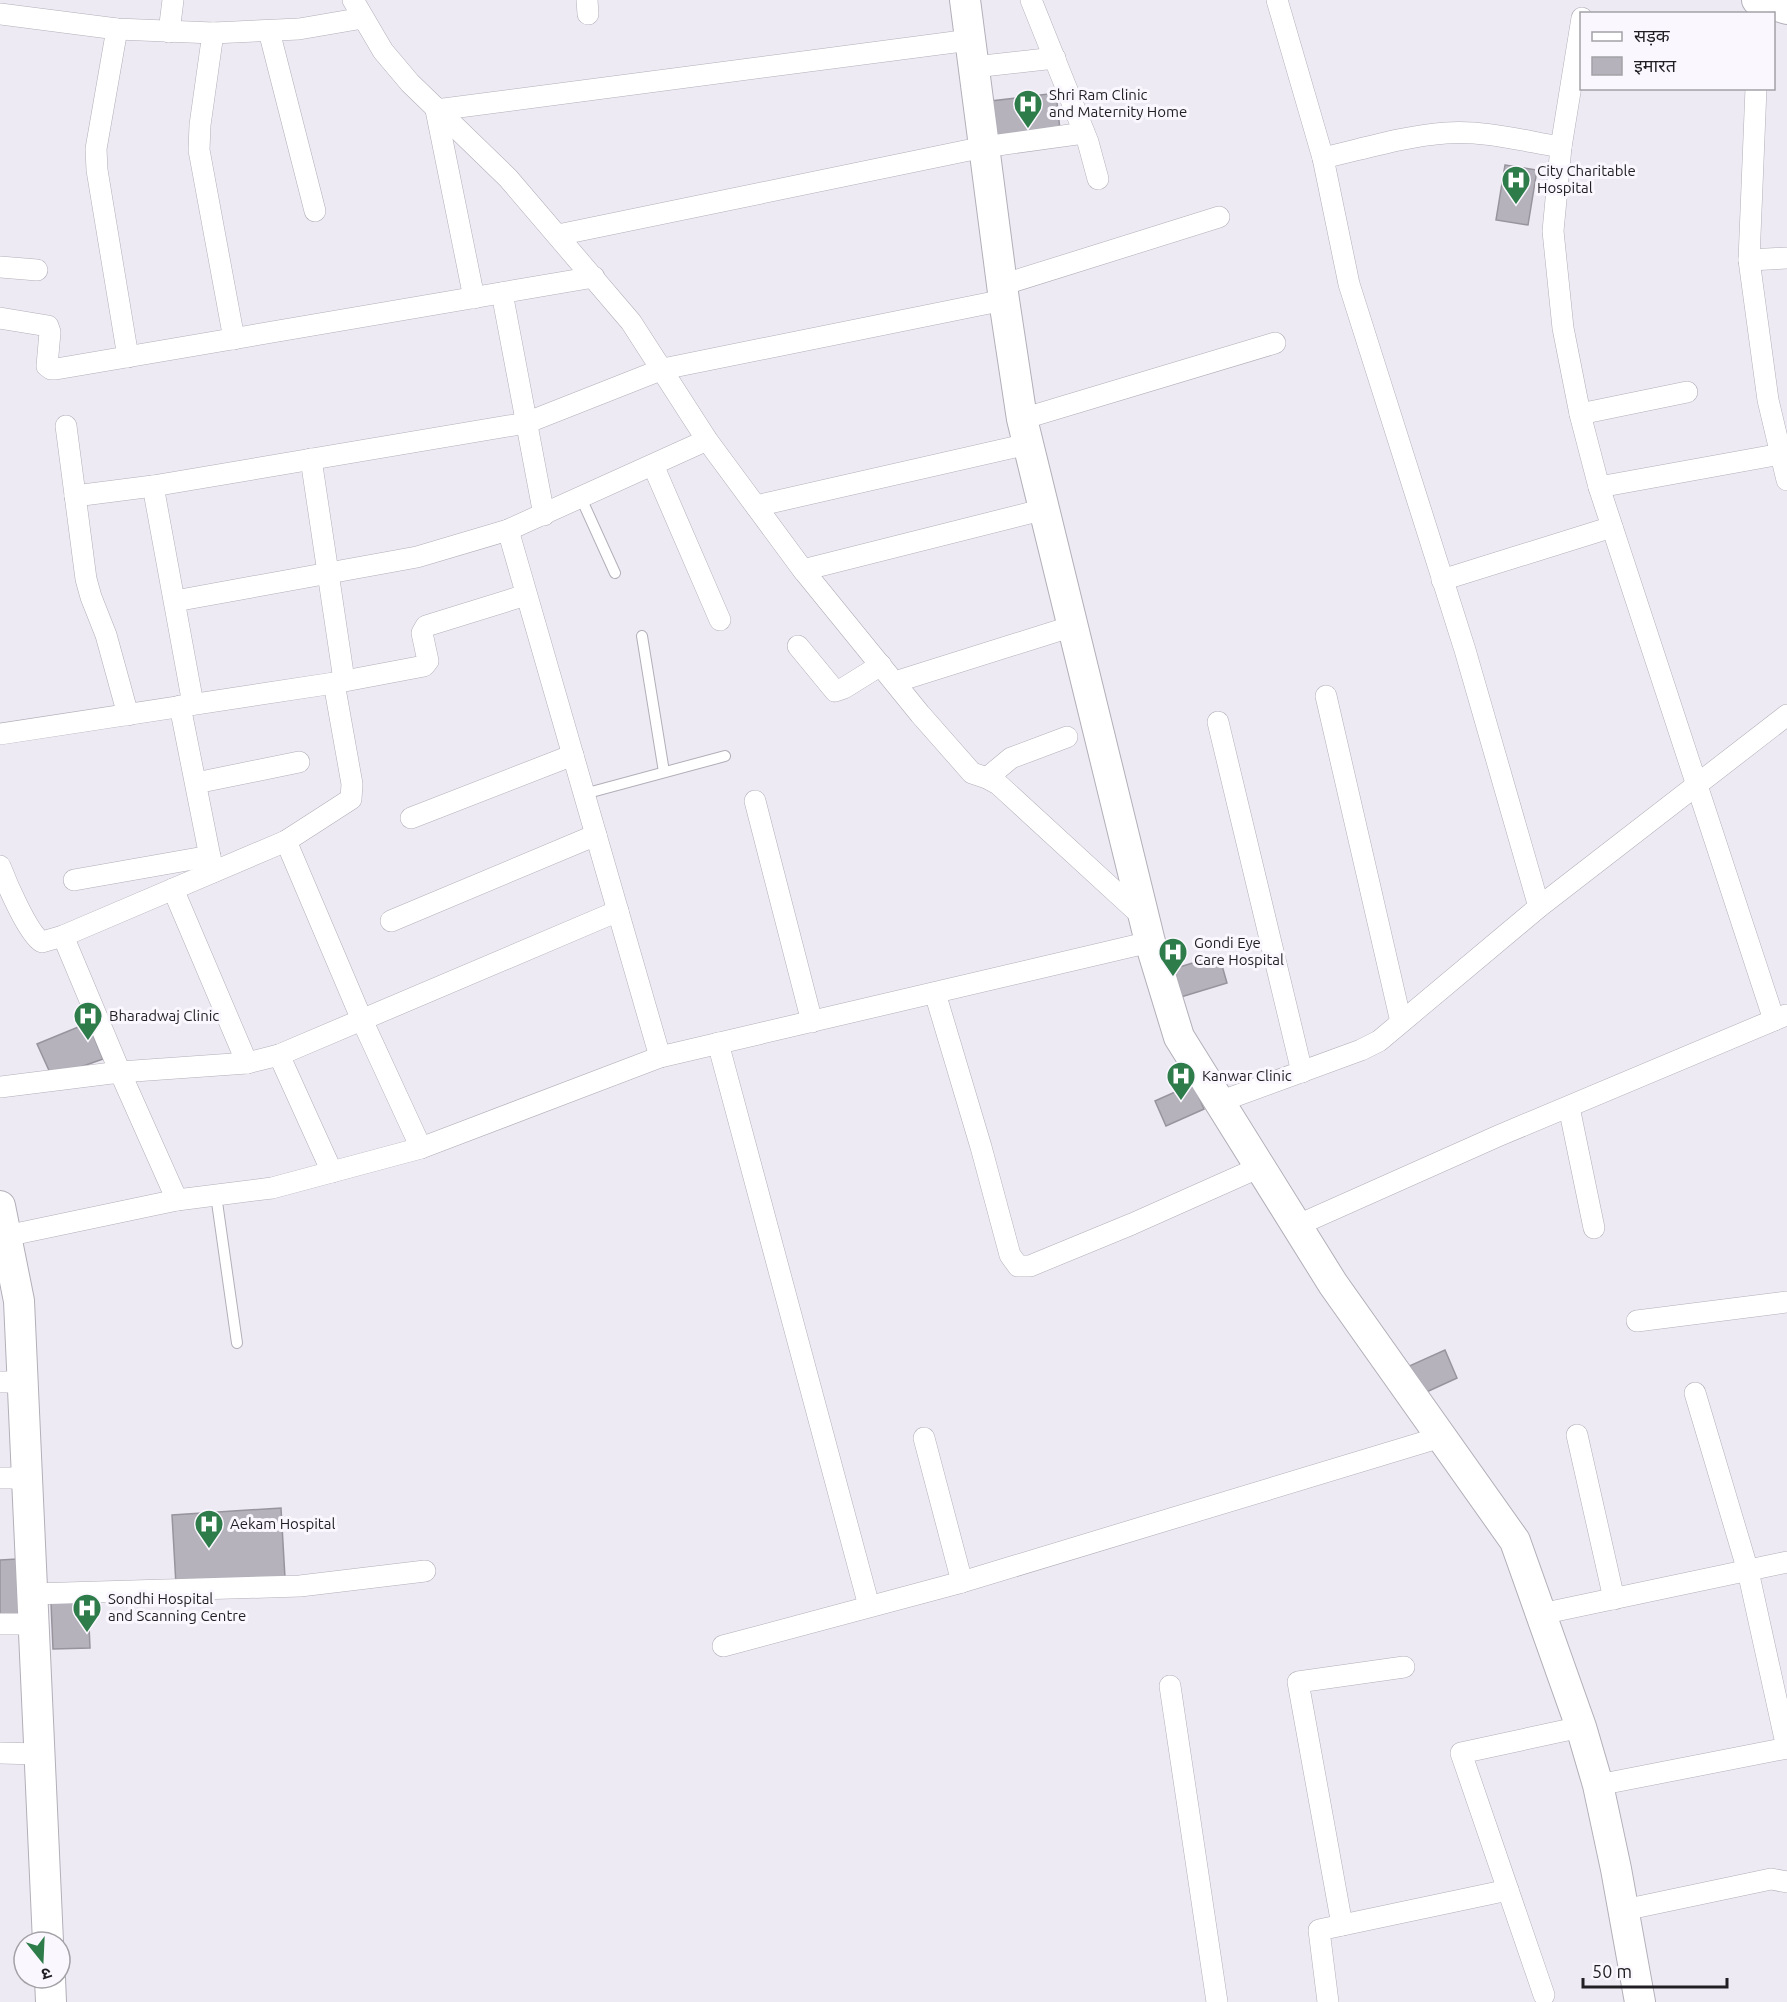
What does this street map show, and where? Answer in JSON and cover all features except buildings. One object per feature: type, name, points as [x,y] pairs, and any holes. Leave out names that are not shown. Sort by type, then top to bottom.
[{"type":"street","points":[[169,32],[173,0]]},
{"type":"street","points":[[965,0],[1003,292],[1025,431],[1147,930],[1179,1037],[1333,1284],[1515,1541],[1581,1727],[1598,1785],[1640,2002]]},
{"type":"street","points":[[1031,0],[1084,133],[1098,179]]},
{"type":"street","points":[[1277,0],[1323,158],[1349,284],[1442,580],[1539,907]]},
{"type":"street","points":[[1758,0],[1787,9]]},
{"type":"street","points":[[0,14],[117,29],[213,33],[299,29],[358,9],[383,51],[436,110],[508,178],[631,322],[707,440],[803,570],[972,773],[998,784],[1147,930]]},
{"type":"street","points":[[1296,1226],[1498,1136],[1780,1017],[1696,787],[1599,487],[1580,414],[1563,328],[1552,231],[1561,147],[1580,24]]},
{"type":"street","points":[[117,29],[96,149],[97,170],[128,357]]},
{"type":"street","points":[[269,31],[315,211]]},
{"type":"street","points":[[213,33],[200,125],[199,150],[234,339]]},
{"type":"street","points":[[436,110],[972,54],[1055,58]]},
{"type":"street","points":[[1756,90],[1749,261],[1777,399],[1780,454],[1787,480]]},
{"type":"street","points":[[436,110],[474,298]]},
{"type":"street","points":[[558,235],[984,147],[1084,133]]},
{"type":"street","points":[[1323,158],[1408,138],[1447,133],[1482,134],[1561,147]]},
{"type":"street","points":[[75,496],[153,486],[526,423],[663,369],[1003,292],[1219,217]]},
{"type":"street","points":[[1749,261],[1787,258]]},
{"type":"street","points":[[0,267],[37,270]]},
{"type":"street","points":[[0,318],[48,326],[50,332],[46,360],[47,366],[51,369],[594,277]]},
{"type":"street","points":[[502,293],[544,515]]},
{"type":"street","points":[[756,506],[1025,431],[1275,344]]},
{"type":"street","points":[[1580,414],[1687,392]]},
{"type":"street","points":[[66,426],[86,579],[111,651],[128,715]]},
{"type":"street","points":[[176,601],[417,557],[508,530],[707,440]]},
{"type":"street","points":[[1599,487],[1780,454]]},
{"type":"street","points":[[74,880],[212,864],[286,841],[351,799],[352,784],[328,573],[311,459]]},
{"type":"street","points":[[653,465],[720,620]]},
{"type":"street","points":[[153,486],[176,601],[196,783],[212,864]]},
{"type":"street","points":[[803,570],[1045,508]]},
{"type":"street","points":[[1442,580],[1612,527]]},
{"type":"street","points":[[508,530],[660,1057]]},
{"type":"street","points":[[0,734],[424,666],[428,661],[422,633],[426,626],[526,595]]},
{"type":"street","points":[[895,682],[1073,626]]},
{"type":"street","points":[[798,646],[835,691],[844,688],[881,665]]},
{"type":"street","points":[[1326,696],[1401,1022]]},
{"type":"street","points":[[1219,1102],[1372,1046],[1539,907],[1787,715]]},
{"type":"street","points":[[1218,722],[1302,1072]]},
{"type":"street","points":[[987,778],[1011,758],[1067,737]]},
{"type":"street","points":[[411,818],[573,754]]},
{"type":"street","points":[[196,783],[299,762]]},
{"type":"street","points":[[755,801],[812,1022]]},
{"type":"street","points":[[391,921],[596,835]]},
{"type":"street","points":[[286,841],[362,1020],[421,1148]]},
{"type":"street","points":[[0,866],[8,887],[38,940],[42,942],[63,936],[173,889],[212,864]]},
{"type":"street","points":[[173,889],[247,1063]]},
{"type":"street","points":[[0,1087],[120,1072],[247,1063],[279,1055],[618,911]]},
{"type":"street","points":[[6,1236],[177,1200],[272,1188],[332,1172],[421,1148],[660,1057],[935,993],[1147,930]]},
{"type":"street","points":[[63,936],[177,1200]]},
{"type":"street","points":[[935,993],[981,1147],[1010,1255],[1018,1266],[1030,1266],[1260,1167]]},
{"type":"street","points":[[718,1043],[869,1606]]},
{"type":"street","points":[[279,1055],[332,1172]]},
{"type":"street","points":[[1569,1107],[1594,1228]]},
{"type":"street","points":[[0,1206],[19,1301],[11,1382],[13,1478],[32,1594],[47,1930]]},
{"type":"street","points":[[1637,1321],[1787,1302]]},
{"type":"street","points":[[1598,1785],[1787,1748],[1748,1571],[1695,1393]]},
{"type":"street","points":[[1577,1435],[1614,1599]]},
{"type":"street","points":[[723,1646],[962,1582],[1441,1437]]},
{"type":"street","points":[[924,1438],[962,1582]]},
{"type":"street","points":[[1541,1614],[1787,1562]]},
{"type":"street","points":[[32,1594],[300,1586],[425,1571]]},
{"type":"street","points":[[0,1624],[33,1624]]},
{"type":"street","points":[[1342,1925],[1298,1682],[1404,1667]]},
{"type":"street","points":[[1170,1686],[1217,2002]]},
{"type":"street","points":[[1544,1995],[1461,1753],[1581,1727]]},
{"type":"street","points":[[0,1753],[39,1754]]},
{"type":"street","points":[[1623,1910],[1771,1880],[1787,1882]]},
{"type":"street","points":[[1328,2002],[1319,1930],[1508,1890]]},
{"type":"lane","points":[[581,498],[615,573]]},
{"type":"lane","points":[[642,636],[664,772]]},
{"type":"lane","points":[[584,794],[725,756]]},
{"type":"lane","points":[[216,1195],[237,1343]]},
{"type":"place","name":"Shri Ram Clinic and Maternity Home","points":[[1028,130]]},
{"type":"place","name":"City Charitable Hospital","points":[[1516,206]]},
{"type":"place","name":"Gondi Eye Care Hospital","points":[[1173,978]]},
{"type":"place","name":"Bharadwaj Clinic","points":[[88,1042]]},
{"type":"place","name":"Kanwar Clinic","points":[[1181,1102]]},
{"type":"place","name":"Aekam Hospital","points":[[209,1550]]},
{"type":"place","name":"Sondhi Hospital and Scanning Centre","points":[[87,1634]]}]
